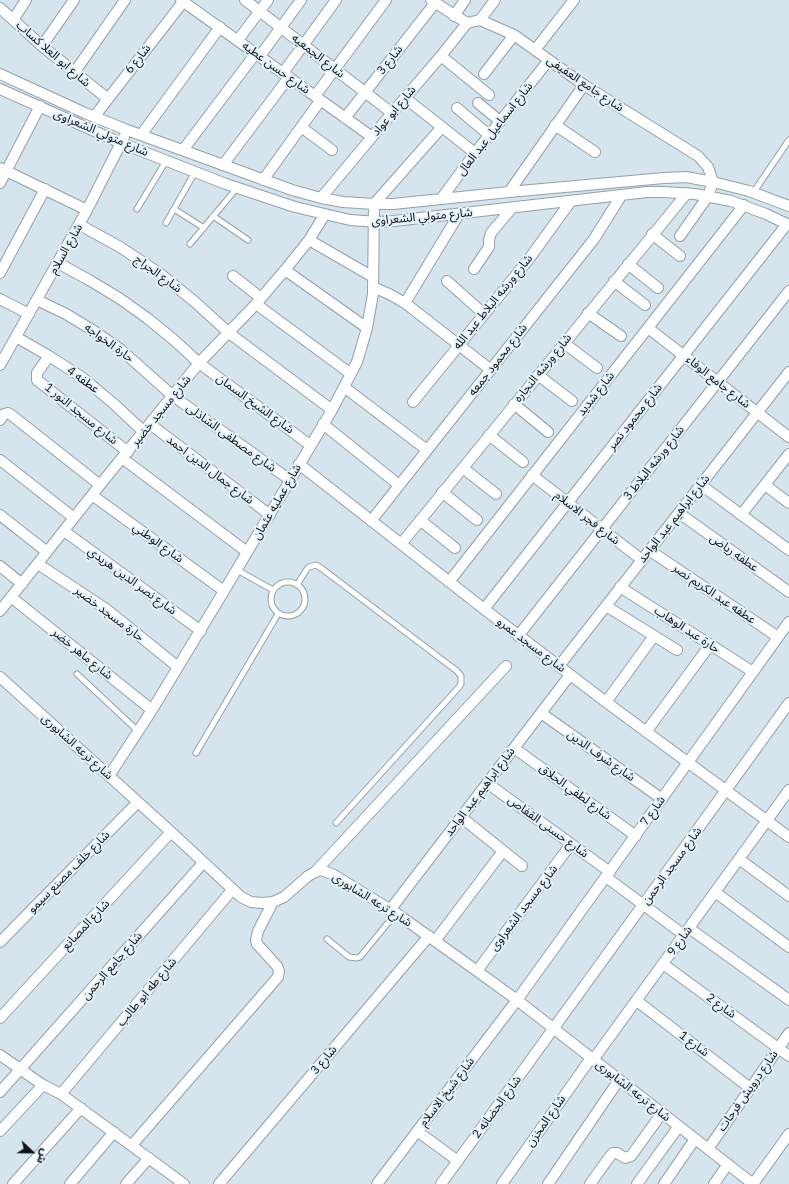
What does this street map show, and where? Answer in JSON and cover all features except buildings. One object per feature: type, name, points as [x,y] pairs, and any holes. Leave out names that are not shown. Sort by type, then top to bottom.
[{"type":"street","points":[[13,20],[26,0]]},
{"type":"street","points":[[42,46],[74,0]]},
{"type":"street","points":[[74,73],[125,0]]},
{"type":"street","name":"شارع الجمعيه","points":[[245,0],[392,113]]},
{"type":"street","points":[[238,40],[268,0]]},
{"type":"street","points":[[184,150],[281,28],[301,0]]},
{"type":"street","points":[[223,165],[286,75],[303,45],[336,0]]},
{"type":"street","points":[[263,180],[301,127],[335,69],[386,0]]},
{"type":"street","points":[[454,16],[465,0]]},
{"type":"street","points":[[433,2],[467,23],[480,20],[495,0]]},
{"type":"street","points":[[535,50],[574,0]]},
{"type":"street","name":"شارع حسن عطيه","points":[[185,1],[372,137]]},
{"type":"street","name":"شارع 6","points":[[94,117],[185,1]]},
{"type":"street","name":"شارع 3","points":[[344,118],[433,2]]},
{"type":"street","name":"شارع ابو العلا كساب","points":[[0,8],[74,73],[108,99]]},
{"type":"street","name":"شارع جامع العفيفى","points":[[480,20],[514,35],[584,85],[698,156],[708,167],[713,182]]},
{"type":"street","name":"شارع ابو عواد","points":[[321,198],[467,23]]},
{"type":"street","points":[[141,135],[220,27]]},
{"type":"street","points":[[484,74],[514,35]]},
{"type":"street","points":[[441,56],[489,95]]},
{"type":"street","name":"شارع اسماعيل عبد العال","points":[[441,199],[475,153],[549,60]]},
{"type":"street","name":"شارع متولي الشعراوى","points":[[0,74],[94,117],[127,130],[292,190],[343,202],[393,204],[509,192],[686,177],[713,182],[753,193],[789,206]]},
{"type":"street","points":[[509,192],[584,85]]},
{"type":"street","name":"شارع متولي الشعراوى","points":[[0,90],[40,106],[121,143],[237,188],[271,200],[350,220],[394,222],[571,201],[663,192],[708,196],[744,205],[788,225]]},
{"type":"street","points":[[405,98],[475,153]]},
{"type":"street","points":[[478,103],[500,121]]},
{"type":"street","points":[[0,183],[3,169],[40,106]]},
{"type":"street","points":[[456,108],[489,135]]},
{"type":"street","points":[[555,125],[595,152]]},
{"type":"street","points":[[301,127],[332,150]]},
{"type":"street","points":[[374,204],[442,127]]},
{"type":"street","name":"شارع السلام","points":[[0,365],[80,225],[127,130]]},
{"type":"street","points":[[3,169],[88,210]]},
{"type":"street","points":[[680,236],[708,196],[713,182]]},
{"type":"street","points":[[0,273],[45,189]]},
{"type":"street","name":"شارع ورشه النجاره","points":[[401,544],[652,234],[687,193]]},
{"type":"street","name":"شارع محمود جمعه","points":[[371,521],[594,239],[621,196]]},
{"type":"street","name":"شارع ورشه البلاط عبد الله","points":[[412,402],[529,259],[571,201]]},
{"type":"street","name":"شارع عمليه عثمان","points":[[109,776],[152,710],[270,515],[332,410],[357,362],[367,328],[373,287],[374,204]]},
{"type":"street","name":"شارع شديد","points":[[449,582],[744,205]]},
{"type":"street","points":[[474,269],[489,247],[491,233],[512,208]]},
{"type":"street","name":"شارع مسجد خضير","points":[[0,611],[100,485],[200,363],[285,270],[309,240],[324,214]]},
{"type":"street","points":[[405,303],[459,214]]},
{"type":"street","name":"شارع الجراج","points":[[80,225],[120,247],[159,273],[195,302],[229,333],[332,410]]},
{"type":"street","name":"شارع محمود نصر","points":[[484,610],[788,225]]},
{"type":"street","points":[[652,234],[680,256]]},
{"type":"street","points":[[309,240],[373,277]]},
{"type":"street","name":"شارع الشيخ السمان","points":[[58,263],[119,298],[169,336],[200,363],[310,445]]},
{"type":"street","points":[[628,264],[658,288]]},
{"type":"street","points":[[285,270],[367,328]]},
{"type":"street","points":[[233,276],[258,301],[350,374]]},
{"type":"street","points":[[447,281],[484,314]]},
{"type":"street","points":[[614,281],[645,305]]},
{"type":"street","points":[[373,287],[405,303],[491,370]]},
{"type":"street","name":"شارع ورشه البلاط 3","points":[[518,636],[789,291]]},
{"type":"street","points":[[0,299],[29,314]]},
{"type":"street","name":"حارة الخواجه","points":[[37,300],[94,330],[120,349],[173,396]]},
{"type":"street","points":[[588,313],[621,336]]},
{"type":"street","name":"شارع جامع الوفاء","points":[[648,328],[789,437]]},
{"type":"street","name":"عطفه 4","points":[[16,337],[83,378],[114,404],[147,428]]},
{"type":"street","points":[[564,343],[597,368]]},
{"type":"street","name":"شارع مسجد النور 1","points":[[49,356],[37,373],[37,380],[125,455]]},
{"type":"street","name":"شارع ابراهيم عبد الواحد","points":[[559,666],[789,372]]},
{"type":"street","points":[[538,375],[572,402]]},
{"type":"street","points":[[344,387],[427,450]]},
{"type":"street","name":"شارع مصطفى الشاذلى","points":[[173,396],[290,480]]},
{"type":"street","points":[[514,404],[548,432]]},
{"type":"street","points":[[0,420],[4,414],[10,414],[100,485]]},
{"type":"street","points":[[323,424],[399,485]]},
{"type":"street","name":"شارع جمال الدين احمد","points":[[147,428],[270,515]]},
{"type":"street","points":[[489,435],[522,462]]},
{"type":"street","points":[[741,515],[789,454]]},
{"type":"street","points":[[125,455],[247,552]]},
{"type":"street","points":[[0,460],[74,518]]},
{"type":"street","name":"شارع مسجد عمرو","points":[[299,464],[518,636],[789,837]]},
{"type":"street","points":[[463,468],[496,494]]},
{"type":"street","name":"شارع فجر الاسلام","points":[[532,476],[642,560]]},
{"type":"street","points":[[701,485],[789,550]]},
{"type":"street","points":[[765,485],[789,503]]},
{"type":"street","points":[[442,492],[477,520]]},
{"type":"street","name":"شارع الوطني","points":[[92,495],[224,591]]},
{"type":"street","name":"عطفه رياض","points":[[679,513],[789,592]]},
{"type":"street","points":[[0,514],[47,552]]},
{"type":"street","points":[[420,520],[455,548]]},
{"type":"street","name":"شارع نصر الدين هريدي","points":[[64,531],[201,630]]},
{"type":"street","name":"عطفه عبد الكريم نصر","points":[[649,550],[783,637]]},
{"type":"street","name":"حارة مسجد خضير","points":[[38,564],[106,609],[178,667]]},
{"type":"street","points":[[0,566],[22,584]]},
{"type":"street","name":"حارة عبد الوهاب","points":[[620,587],[753,672]]},
{"type":"street","name":"شارع ماهر خضر","points":[[11,597],[152,710]]},
{"type":"street","points":[[606,606],[677,650]]},
{"type":"street","name":"شارع 7","points":[[517,1000],[753,672],[783,637],[789,622]]},
{"type":"street","points":[[606,702],[654,636]]},
{"type":"street","points":[[646,732],[710,645]]},
{"type":"street","points":[[315,872],[506,666]]},
{"type":"street","name":"شارع ابراهيم عبد الواحد","points":[[393,912],[461,817],[570,675]]},
{"type":"street","name":"شارع ترعه الشابورى","points":[[0,677],[241,897],[251,902],[273,902],[284,897],[308,876],[315,872],[321,870],[334,875],[432,938],[517,1000],[753,1184]]},
{"type":"street","name":"شارع مسجد الرحمن","points":[[554,1029],[789,703]]},
{"type":"street","name":"شارع شرف الدين","points":[[541,713],[662,799]]},
{"type":"street","name":"شارع لطفي الحلاق","points":[[514,748],[636,836]]},
{"type":"street","name":"شارع حسنى القفاص","points":[[487,783],[571,844],[644,905],[686,932]]},
{"type":"street","name":"شارع 9","points":[[592,1059],[637,1001],[789,790]]},
{"type":"street","name":"شارع خلف مصنع سيمو","points":[[0,942],[138,802]]},
{"type":"street","points":[[461,817],[522,866]]},
{"type":"street","name":"شارع المصانع","points":[[0,1018],[171,832]]},
{"type":"street","name":"شارع مسجد الشعراوى","points":[[477,971],[571,844]]},
{"type":"street","name":"شارع 3","points":[[219,1184],[432,938],[503,851]]},
{"type":"street","points":[[739,859],[789,896]]},
{"type":"street","name":"شارع جامع الرحمن","points":[[0,1092],[203,863]]},
{"type":"street","name":"شارع طه ابو طالب","points":[[61,1094],[232,890]]},
{"type":"street","points":[[715,892],[789,947]]},
{"type":"street","points":[[132,1145],[278,977],[278,966],[257,944],[256,940],[258,931],[273,902]]},
{"type":"street","points":[[686,932],[789,1000]]},
{"type":"street","name":"شارع 2","points":[[663,964],[789,1056]]},
{"type":"street","name":"شارع شيخ الاسلام","points":[[377,1184],[517,1000]]},
{"type":"street","name":"شارع 1","points":[[637,1001],[750,1088]]},
{"type":"street","name":"شارع الحضانه 2","points":[[441,1184],[554,1029]]},
{"type":"street","name":"شارع درويش فرحات","points":[[708,1149],[789,1033]]},
{"type":"street","points":[[0,1055],[43,1085],[61,1094],[81,1108],[184,1184]]},
{"type":"street","name":"شارع المخزن","points":[[502,1184],[592,1059]]},
{"type":"street","points":[[548,1184],[619,1080]]},
{"type":"street","points":[[0,1131],[43,1085]]},
{"type":"street","points":[[13,1184],[81,1108]]},
{"type":"street","points":[[590,1184],[613,1153],[617,1153],[625,1158],[630,1156],[662,1113]]},
{"type":"street","points":[[637,1184],[679,1126]]},
{"type":"street","points":[[417,1131],[458,1161]]},
{"type":"street","points":[[70,1184],[114,1132]]},
{"type":"street","points":[[753,1184],[789,1134]]},
{"type":"street","points":[[664,1184],[695,1139]]},
{"type":"street","points":[[126,1184],[149,1158]]},
{"type":"street","points":[[714,1184],[728,1164]]},
{"type":"lane","points":[[753,193],[789,140]]},
{"type":"lane","points":[[137,209],[166,161]]},
{"type":"lane","points":[[166,223],[195,172]]},
{"type":"lane","points":[[190,244],[237,188]]},
{"type":"lane","points":[[174,209],[204,228]]},
{"type":"lane","points":[[213,216],[248,240]]},
{"type":"lane","points":[[297,585],[306,569],[316,565],[457,671],[462,680],[459,687],[336,823]]},
{"type":"lane","points":[[237,570],[273,590]]},
{"type":"lane","points":[[287,582],[297,585],[304,593],[305,599],[302,609],[294,615],[283,616],[278,614],[274,610],[271,600],[273,590],[282,583],[287,582]]},
{"type":"lane","points":[[196,753],[278,614]]},
{"type":"lane","points":[[77,674],[138,732]]},
{"type":"lane","points":[[327,939],[348,957],[360,957],[393,912]]}]
